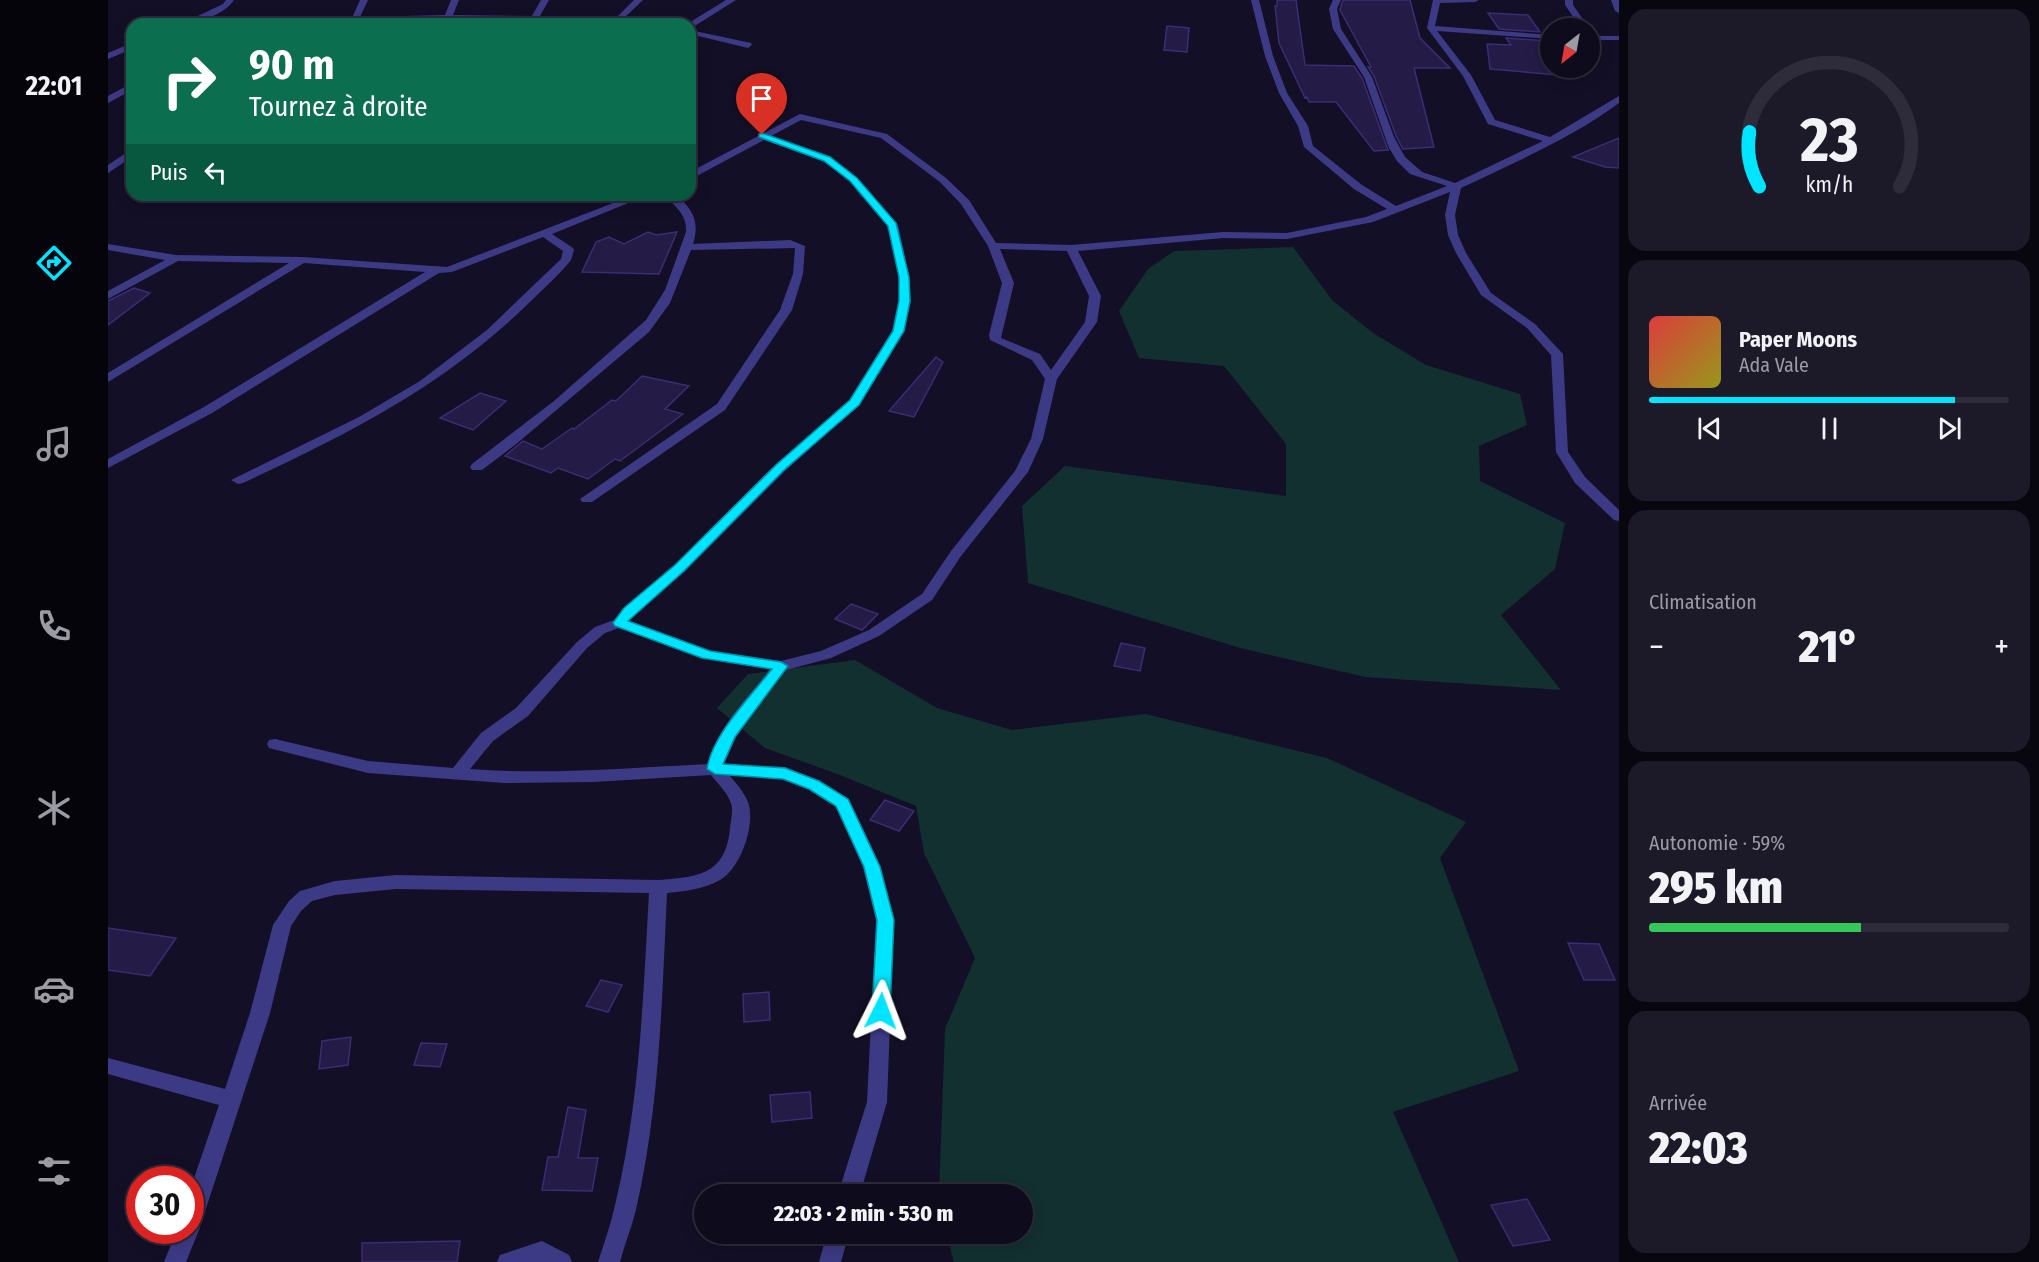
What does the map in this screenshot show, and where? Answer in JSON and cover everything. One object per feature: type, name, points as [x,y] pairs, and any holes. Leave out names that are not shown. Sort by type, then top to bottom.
[{"type":"street","points":[[199,18],[226,6],[230,0]]},
{"type":"street","points":[[354,18],[364,0]]},
{"type":"street","points":[[448,17],[455,0]]},
{"type":"street","points":[[424,18],[535,18],[545,0]]},
{"type":"street","points":[[620,18],[639,0]]},
{"type":"street","points":[[696,22],[732,0]]},
{"type":"street","points":[[1255,0],[1272,65],[1283,93],[1303,126],[1309,147],[1358,187],[1395,210]]},
{"type":"street","points":[[1337,0],[1334,15],[1341,37],[1368,77],[1386,132],[1408,167],[1420,174],[1456,186]]},
{"type":"street","points":[[1475,0],[1436,1],[1431,28],[1467,75],[1489,121],[1552,141]]},
{"type":"street","points":[[1569,0],[1569,5],[1578,18]]},
{"type":"street","points":[[1615,0],[1619,11]]},
{"type":"street","points":[[1431,28],[1540,36]]},
{"type":"street","points":[[696,33],[748,45]]},
{"type":"street","points":[[1600,37],[1619,38]]},
{"type":"street","points":[[108,56],[126,48]]},
{"type":"street","points":[[108,100],[126,90]]},
{"type":"street","points":[[993,246],[1071,248],[1223,235],[1287,236],[1369,220],[1456,186],[1552,141],[1619,99]]},
{"type":"street","points":[[696,173],[794,118],[806,117],[884,136],[943,180],[964,202],[993,246],[1008,283],[995,335],[996,340],[1036,357],[1051,379]]},
{"type":"street","points":[[458,772],[488,737],[522,712],[582,645],[600,630],[619,623],[629,611],[680,568],[780,468],[855,402],[898,331],[904,301],[904,277],[893,225],[854,180],[827,159],[762,135]]},
{"type":"street","points":[[108,170],[126,156]]},
{"type":"street","points":[[1456,186],[1450,215],[1453,235],[1461,254],[1487,295],[1531,326],[1557,354],[1562,452],[1580,480],[1619,517]]},
{"type":"street","points":[[108,247],[176,258],[303,260],[437,269],[460,267],[627,201]]},
{"type":"street","points":[[477,467],[575,391],[655,318],[667,299],[693,221],[687,208],[678,201]]},
{"type":"street","points":[[238,480],[321,442],[383,408],[480,343],[566,260],[568,250],[544,233]]},
{"type":"street","points":[[587,499],[721,407],[786,310],[798,274],[800,246],[790,243],[686,247]]},
{"type":"street","points":[[619,623],[707,655],[781,666],[826,655],[874,633],[927,597],[956,554],[1021,472],[1037,440],[1051,379],[1089,327],[1095,296],[1071,248]]},
{"type":"street","points":[[108,296],[176,258]]},
{"type":"street","points":[[108,378],[303,260]]},
{"type":"street","points":[[108,464],[208,410],[437,269]]},
{"type":"street","points":[[204,1184],[260,1013],[282,924],[295,906],[306,896],[335,888],[396,882],[658,887],[693,884],[713,876],[728,866],[738,848],[740,804],[715,769],[716,758],[729,735],[781,666]]},
{"type":"street","points":[[275,744],[368,767],[504,777],[593,776],[715,769],[785,774],[814,785],[843,803],[872,867],[885,920],[877,1102],[852,1184]]},
{"type":"street","points":[[609,1262],[628,1198],[644,1104],[658,887]]},
{"type":"street","points":[[108,1066],[233,1100]]},
{"type":"street","points":[[175,1262],[182,1244]]},
{"type":"street","points":[[830,1262],[835,1244]]},
{"type":"street","points":[[508,1262],[542,1251],[561,1262]]},
{"type":"green space","points":[[1293,247],[1332,300],[1373,333],[1426,365],[1520,394],[1527,425],[1479,446],[1480,481],[1565,523],[1555,569],[1501,615],[1561,690],[1365,677],[1240,648],[1028,583],[1022,506],[1065,466],[1286,496],[1286,444],[1224,366],[1139,358],[1119,311],[1148,269],[1174,251]]},
{"type":"green space","points":[[855,660],[937,708],[1012,730],[1145,714],[1327,758],[1466,822],[1440,858],[1519,1071],[1393,1112],[1459,1262],[954,1262],[949,1244],[1033,1244],[1033,1184],[939,1184],[945,1029],[975,958],[924,853],[916,806],[765,748],[717,708],[748,674]]},
{"type":"building","points":[[1277,0],[1296,0],[1305,65],[1354,66],[1362,78],[1388,150],[1374,151],[1336,102],[1309,102],[1307,97],[1305,98],[1279,43],[1275,6],[1277,6]]},
{"type":"building","points":[[1343,0],[1410,0],[1420,38],[1450,68],[1414,68],[1434,147],[1403,149],[1374,76],[1368,67],[1371,67],[1340,10]]},
{"type":"building","points":[[1488,13],[1528,15],[1540,32],[1499,29]]},
{"type":"building","points":[[1167,26],[1189,28],[1187,52],[1164,50]]},
{"type":"building","points":[[1506,38],[1540,41],[1540,73],[1490,69],[1487,44],[1511,45]]},
{"type":"building","points":[[1619,138],[1619,168],[1605,167],[1573,157]]},
{"type":"building","points":[[648,232],[656,235],[677,232],[659,274],[582,272],[596,242],[609,237],[624,244]]},
{"type":"building","points":[[134,288],[150,293],[108,325],[108,301]]},
{"type":"building","points":[[936,357],[943,362],[914,417],[889,411]]},
{"type":"building","points":[[642,376],[689,386],[665,409],[683,414],[620,461],[615,459],[588,479],[558,468],[551,473],[505,456],[523,441],[542,449],[572,428],[574,429],[612,400],[616,401]]},
{"type":"building","points":[[480,393],[506,401],[473,430],[440,418]]},
{"type":"building","points":[[851,604],[878,614],[862,630],[835,619]]},
{"type":"building","points":[[1121,643],[1145,648],[1140,671],[1114,666]]},
{"type":"building","points":[[885,800],[914,811],[899,831],[870,820]]},
{"type":"building","points":[[108,928],[176,938],[150,976],[108,970]]},
{"type":"building","points":[[1568,943],[1599,944],[1615,980],[1584,980]]},
{"type":"building","points":[[601,980],[622,985],[608,1012],[586,1006]]},
{"type":"building","points":[[769,992],[770,1020],[744,1022],[743,994]]},
{"type":"building","points":[[351,1037],[348,1065],[319,1069],[322,1041]]},
{"type":"building","points":[[421,1043],[447,1044],[440,1067],[414,1065]]},
{"type":"building","points":[[810,1092],[812,1118],[772,1122],[770,1095]]},
{"type":"building","points":[[568,1107],[586,1110],[578,1158],[598,1158],[592,1191],[542,1190],[548,1157],[558,1157]]},
{"type":"building","points":[[1527,1199],[1550,1240],[1513,1246],[1491,1205]]},
{"type":"building","points":[[460,1241],[457,1262],[362,1262],[362,1243]]},
{"type":"route","points":[[762,135],[827,159],[854,180],[893,225],[904,277],[904,301],[898,331],[855,402],[780,468],[680,568],[629,611],[619,623],[707,655],[781,666],[729,735],[716,758],[715,769],[785,774],[814,785],[843,803],[872,867],[885,920],[881,1011]]}]
